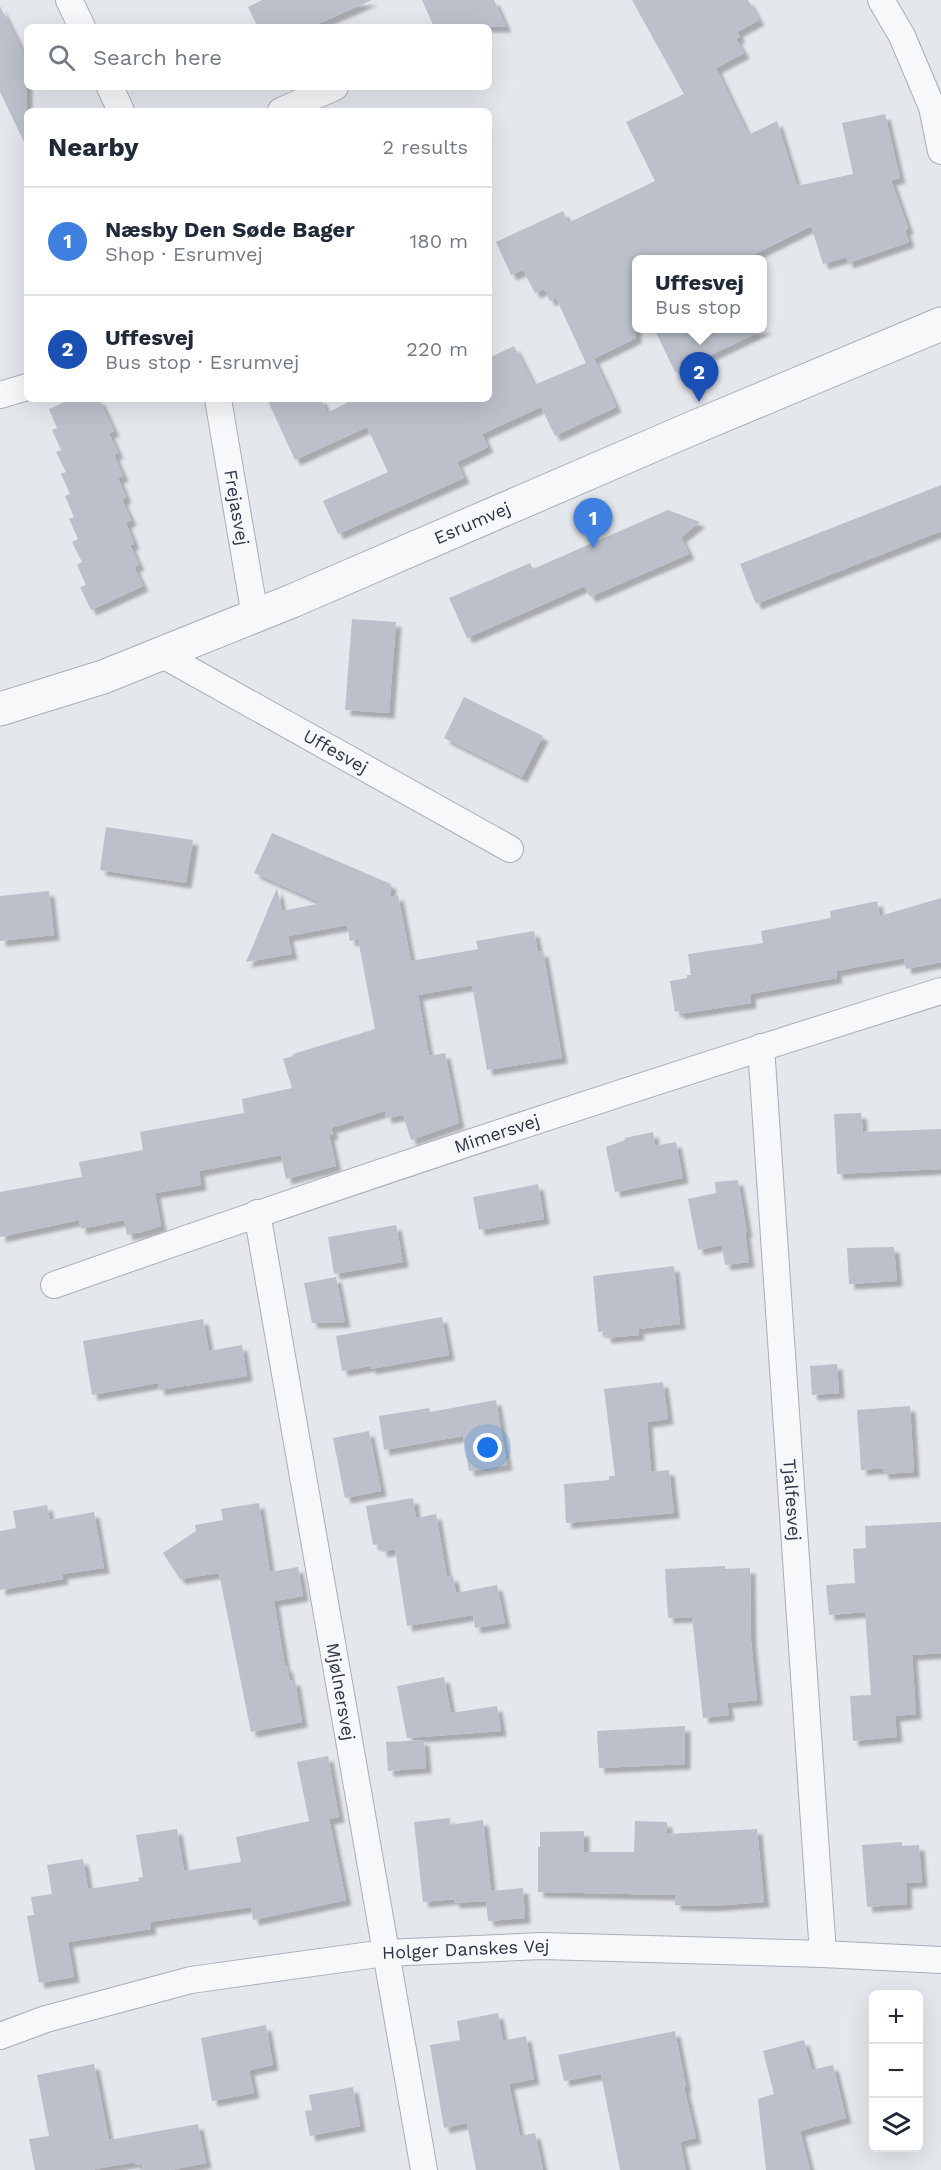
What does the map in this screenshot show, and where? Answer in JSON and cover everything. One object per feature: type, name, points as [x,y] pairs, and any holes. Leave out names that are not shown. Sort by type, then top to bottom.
[{"type":"street","points":[[69,0],[81,24]]},
{"type":"street","points":[[881,0],[902,36],[932,107],[941,151]]},
{"type":"street","points":[[112,90],[120,108]]},
{"type":"street","points":[[288,108],[328,90]]},
{"type":"street","name":"Esrumvej","points":[[0,709],[103,677],[255,616],[941,324]]},
{"type":"street","points":[[0,395],[24,388]]},
{"type":"street","name":"Frejasvej","points":[[219,402],[255,616]]},
{"type":"street","name":"Uffesvej","points":[[161,654],[510,849]]},
{"type":"street","name":"Mimersvej","points":[[54,1285],[257,1213],[761,1047],[941,991]]},
{"type":"street","name":"Tjalfesvej","points":[[761,1047],[823,1954]]},
{"type":"street","name":"Mjølnersvej","points":[[257,1213],[424,2170]]},
{"type":"street","name":"Holger Danskes Vej","points":[[0,2036],[46,2019],[191,1980],[385,1953],[542,1946],[823,1954],[941,1960]]},
{"type":"building","points":[[262,0],[372,0],[318,24],[256,24],[248,7]]},
{"type":"building","points":[[422,0],[494,0],[506,27],[492,27],[492,24],[433,24]]},
{"type":"building","points":[[632,0],[748,0],[759,20],[737,32],[740,37],[736,39],[744,53],[716,68],[748,135],[777,121],[797,186],[853,174],[842,123],[885,114],[900,178],[891,180],[908,228],[905,230],[909,242],[848,263],[846,257],[823,264],[811,226],[753,255],[632,255],[632,333],[636,333],[636,338],[589,361],[594,359],[616,407],[555,436],[541,407],[482,434],[488,447],[457,462],[464,478],[338,534],[323,501],[388,472],[367,427],[295,460],[268,402],[322,402],[327,413],[348,402],[492,402],[492,357],[514,346],[534,385],[586,363],[556,298],[550,301],[544,289],[535,293],[523,270],[511,275],[496,242],[563,211],[568,223],[655,181],[626,122],[684,94]]},
{"type":"building","points":[[0,6],[24,55],[24,90],[27,90],[27,108],[24,108],[24,142],[0,92]]},
{"type":"building","points":[[656,333],[757,333],[675,372]]},
{"type":"building","points":[[64,402],[100,402],[114,431],[109,433],[118,453],[114,455],[123,476],[118,478],[126,497],[122,500],[131,520],[126,523],[134,544],[130,545],[139,565],[134,567],[143,586],[91,610],[80,587],[86,585],[77,565],[82,562],[72,542],[78,539],[69,519],[74,517],[65,496],[70,494],[61,474],[66,472],[56,452],[61,450],[52,430],[57,428],[49,409]]},
{"type":"building","points":[[941,485],[941,531],[756,604],[740,564]]},
{"type":"building","points":[[668,510],[700,522],[681,537],[689,554],[590,597],[585,586],[467,638],[449,598],[530,563],[533,569]]},
{"type":"building","points":[[352,619],[396,622],[389,713],[345,710]]},
{"type":"building","points":[[464,697],[543,736],[522,777],[444,738]]},
{"type":"building","points":[[106,827],[193,840],[186,883],[100,870]]},
{"type":"building","points":[[272,833],[391,884],[390,897],[398,895],[411,961],[478,949],[476,941],[534,931],[538,952],[543,951],[562,1058],[487,1070],[472,985],[418,995],[429,1056],[445,1053],[459,1123],[411,1140],[403,1115],[386,1118],[385,1111],[331,1128],[333,1134],[329,1135],[336,1166],[286,1179],[281,1155],[199,1171],[201,1185],[155,1193],[161,1226],[127,1235],[124,1220],[81,1229],[79,1220],[0,1237],[0,1192],[82,1177],[79,1162],[143,1150],[140,1132],[244,1113],[242,1099],[292,1088],[283,1059],[375,1029],[358,939],[350,941],[347,925],[288,936],[292,954],[246,962],[277,888],[282,911],[322,903],[254,873]]},
{"type":"building","points":[[49,891],[54,935],[0,941],[0,896]]},
{"type":"building","points":[[941,898],[941,962],[906,969],[904,958],[836,971],[837,978],[750,994],[751,1003],[679,1014],[679,1011],[675,1012],[670,981],[691,975],[688,954],[763,943],[761,931],[831,918],[830,911],[877,901],[880,916]]},
{"type":"building","points":[[861,1113],[863,1132],[941,1129],[941,1169],[837,1174],[834,1114]]},
{"type":"building","points":[[653,1132],[655,1146],[676,1142],[683,1178],[615,1192],[606,1147],[625,1140],[625,1138]]},
{"type":"building","points":[[738,1180],[747,1232],[745,1232],[749,1262],[725,1265],[722,1245],[698,1250],[688,1199],[716,1193],[715,1182]]},
{"type":"building","points":[[538,1184],[544,1219],[479,1230],[473,1197]]},
{"type":"building","points":[[396,1225],[403,1262],[334,1274],[328,1237]]},
{"type":"building","points":[[894,1247],[897,1281],[849,1284],[847,1248]]},
{"type":"building","points":[[674,1266],[680,1324],[638,1329],[639,1335],[606,1338],[605,1331],[598,1332],[593,1276]]},
{"type":"building","points":[[336,1277],[345,1322],[312,1323],[304,1283]]},
{"type":"building","points":[[442,1317],[449,1355],[370,1369],[370,1366],[342,1371],[336,1336]]},
{"type":"building","points":[[203,1319],[209,1351],[242,1345],[247,1376],[159,1390],[158,1383],[92,1395],[83,1341]]},
{"type":"building","points":[[837,1364],[839,1393],[812,1395],[810,1366]]},
{"type":"building","points":[[663,1382],[668,1419],[647,1422],[651,1472],[669,1470],[674,1513],[566,1523],[564,1484],[609,1480],[609,1476],[615,1476],[604,1389]]},
{"type":"building","points":[[496,1400],[507,1465],[469,1471],[463,1436],[384,1450],[379,1416],[429,1408],[430,1412]]},
{"type":"building","points":[[910,1406],[914,1472],[883,1474],[883,1468],[861,1470],[857,1410]]},
{"type":"building","points":[[369,1431],[381,1491],[345,1498],[333,1438]]},
{"type":"building","points":[[413,1498],[416,1518],[436,1514],[447,1577],[453,1576],[456,1593],[497,1585],[505,1623],[475,1628],[473,1615],[407,1626],[395,1549],[382,1552],[380,1544],[373,1545],[366,1506]]},
{"type":"building","points":[[259,1503],[270,1572],[298,1567],[303,1596],[274,1601],[285,1667],[287,1666],[290,1681],[295,1680],[302,1722],[251,1732],[219,1573],[180,1579],[163,1553],[196,1531],[195,1525],[223,1520],[221,1509]]},
{"type":"building","points":[[47,1505],[50,1520],[94,1512],[104,1568],[62,1574],[63,1579],[0,1590],[0,1531],[16,1528],[13,1511]]},
{"type":"building","points":[[941,1522],[941,1653],[912,1655],[916,1714],[895,1716],[897,1737],[853,1741],[850,1696],[871,1695],[865,1612],[829,1615],[826,1585],[855,1583],[853,1549],[866,1548],[865,1526]]},
{"type":"building","points":[[725,1566],[725,1569],[750,1568],[751,1641],[757,1700],[727,1703],[729,1715],[703,1718],[692,1617],[668,1618],[665,1569]]},
{"type":"building","points":[[444,1677],[451,1713],[497,1706],[501,1731],[407,1738],[397,1686]]},
{"type":"building","points":[[685,1726],[685,1764],[599,1768],[597,1731]]},
{"type":"building","points":[[424,1740],[426,1768],[388,1771],[386,1742]]},
{"type":"building","points":[[328,1756],[339,1817],[329,1819],[346,1900],[253,1920],[251,1907],[150,1922],[151,1929],[68,1942],[74,1977],[39,1983],[27,1916],[34,1915],[31,1897],[52,1894],[47,1865],[83,1859],[88,1889],[139,1881],[138,1878],[143,1877],[136,1835],[177,1829],[184,1871],[241,1862],[236,1837],[309,1821],[297,1762]]},
{"type":"building","points":[[450,1818],[450,1825],[483,1820],[491,1891],[523,1888],[525,1918],[488,1921],[486,1901],[454,1903],[454,1899],[423,1902],[414,1822]]},
{"type":"building","points":[[635,1821],[667,1822],[667,1834],[757,1829],[764,1902],[712,1906],[675,1905],[675,1895],[538,1892],[540,1832],[584,1831],[584,1852],[634,1852]]},
{"type":"building","points":[[902,1842],[902,1846],[919,1845],[922,1882],[906,1883],[907,1904],[867,1907],[862,1845]]},
{"type":"building","points":[[498,2013],[503,2041],[526,2036],[534,2079],[509,2084],[520,2136],[535,2133],[543,2170],[476,2170],[467,2123],[444,2128],[430,2045],[460,2040],[457,2021]]},
{"type":"building","points":[[266,2025],[273,2065],[249,2070],[254,2093],[212,2101],[201,2038]]},
{"type":"building","points":[[675,2031],[686,2087],[684,2087],[696,2138],[680,2142],[686,2170],[620,2170],[601,2074],[564,2081],[558,2055]]},
{"type":"building","points":[[804,2040],[812,2070],[833,2065],[846,2118],[800,2131],[810,2170],[766,2170],[758,2099],[774,2094],[763,2051]]},
{"type":"building","points":[[94,2064],[109,2140],[198,2124],[206,2163],[170,2170],[143,2170],[142,2164],[135,2165],[135,2162],[89,2170],[35,2170],[29,2139],[49,2136],[37,2075]]},
{"type":"building","points":[[353,2087],[360,2126],[310,2136],[305,2111],[312,2110],[309,2095]]},
{"type":"place","name":"Uffesvej","points":[[699,402]]},
{"type":"place","name":"Næsby Den Søde Bager","points":[[593,548]]}]
